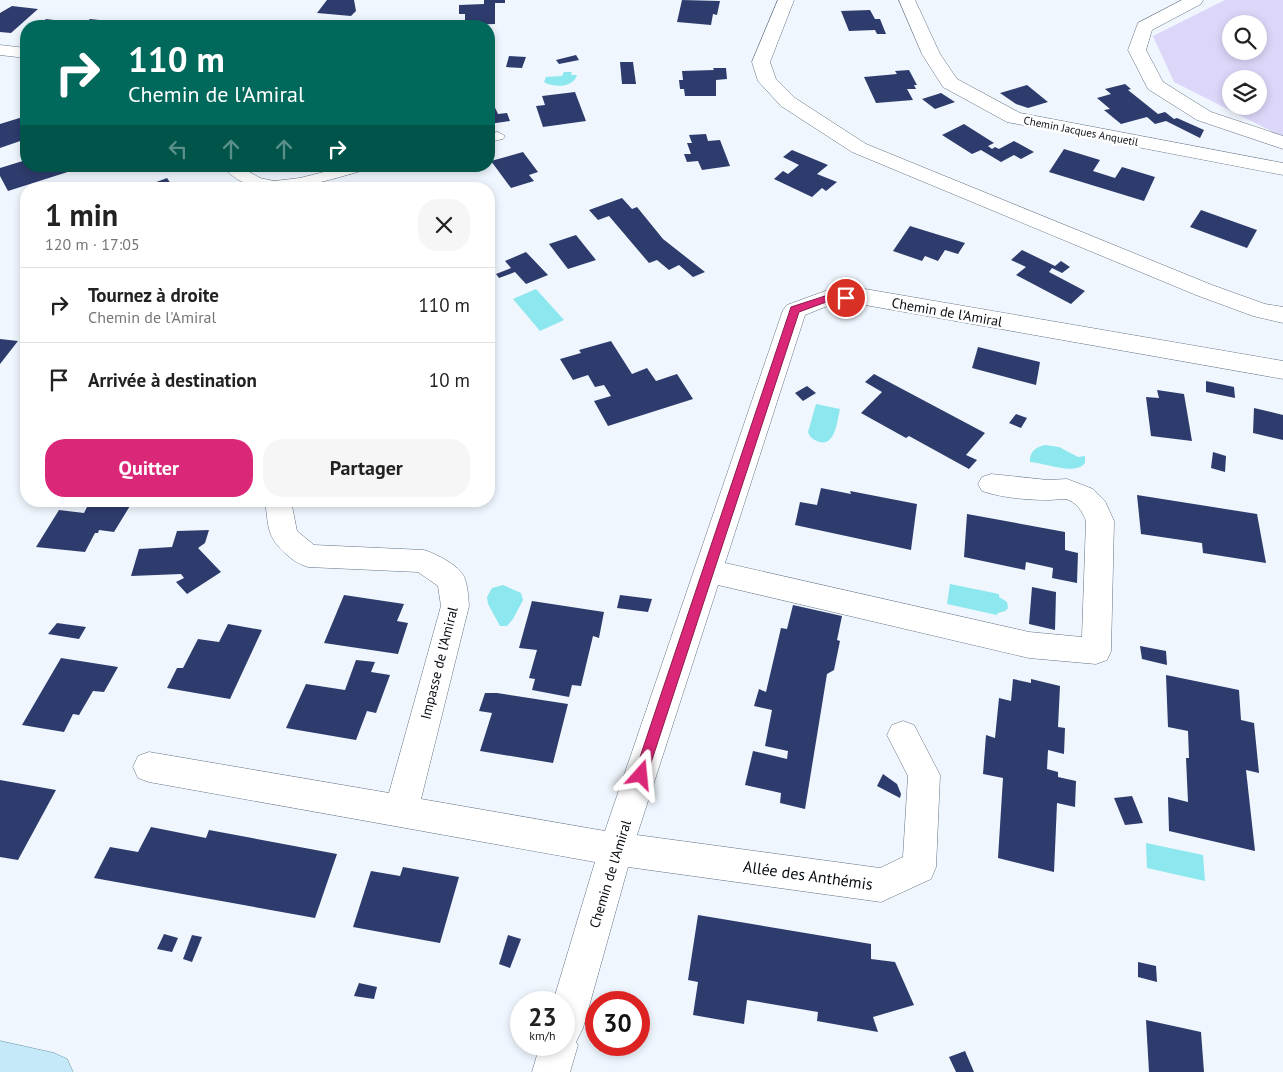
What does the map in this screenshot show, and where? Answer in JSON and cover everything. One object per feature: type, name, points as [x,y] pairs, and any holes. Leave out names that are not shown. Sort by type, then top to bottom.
[{"type":"main road","points":[[0,1060],[54,1072]]},
{"type":"street","points":[[786,0],[761,62],[767,81],[788,102],[859,148],[1204,290],[1261,311],[1283,315]]},
{"type":"street","name":"Chemin Jacques Anquetil","points":[[907,0],[931,54],[950,83],[1014,118],[1283,169]]},
{"type":"street","points":[[1195,0],[1144,27],[1137,50],[1155,85],[1204,116],[1283,143]]},
{"type":"street","points":[[0,50],[20,53]]},
{"type":"street","name":"Chemin de l'Amiral","points":[[575,991],[616,849],[794,310],[828,298],[865,297],[1283,370]]},
{"type":"street","points":[[708,571],[1029,644],[1096,651],[1100,521],[1095,508],[1084,496],[1067,489],[1048,490],[991,484]]},
{"type":"street","name":"Impasse de l'Amiral","points":[[279,507],[284,536],[308,556],[424,561],[451,580],[455,606],[401,810]]},
{"type":"street","name":"Allée des Anthémis","points":[[616,849],[881,885],[919,867],[924,774],[903,735]]},
{"type":"street","points":[[148,767],[616,849]]},
{"type":"street","points":[[551,1072],[556,1056]]},
{"type":"lane","points":[[237,172],[259,182]]},
{"type":"lane","points":[[295,182],[338,172]]},
{"type":"shaded area","points":[[1225,0],[1283,0],[1283,137],[1239,115],[1267,115],[1267,70],[1222,70],[1222,106],[1174,82],[1153,36]]},
{"type":"water","points":[[564,72],[572,72],[571,75],[577,75],[572,82],[563,86],[544,82],[546,77],[562,76]]},
{"type":"water","points":[[536,289],[564,320],[540,331],[513,299]]},
{"type":"water","points":[[816,404],[840,409],[834,433],[828,441],[823,442],[812,439],[808,432]]},
{"type":"water","points":[[1045,445],[1059,447],[1078,457],[1085,456],[1085,463],[1080,467],[1067,469],[1030,462],[1034,451]]},
{"type":"water","points":[[950,584],[999,594],[999,597],[1007,602],[1008,608],[997,615],[947,604]]},
{"type":"water","points":[[503,585],[521,593],[523,600],[507,626],[500,626],[488,604],[487,597],[492,588]]},
{"type":"water","points":[[1146,843],[1203,855],[1205,881],[1147,868]]},
{"type":"building","points":[[327,0],[354,0],[356,11],[351,16],[317,13]]},
{"type":"building","points":[[484,0],[505,0],[505,3],[495,3],[495,20],[465,20],[465,14],[459,14],[459,5],[484,4]]},
{"type":"building","points":[[682,0],[720,1],[717,15],[713,14],[711,25],[677,22]]},
{"type":"building","points":[[12,6],[38,9],[26,20],[20,20],[20,25],[11,33],[0,32],[0,13]]},
{"type":"building","points":[[870,10],[875,19],[880,19],[886,34],[877,34],[875,30],[849,31],[841,11]]},
{"type":"building","points":[[576,55],[579,60],[559,64],[556,60]]},
{"type":"building","points":[[509,56],[526,57],[522,68],[506,67]]},
{"type":"building","points":[[620,62],[633,62],[636,84],[622,84]]},
{"type":"building","points":[[713,68],[726,68],[727,79],[716,80],[716,96],[685,96],[684,89],[680,89],[679,80],[683,80],[682,71],[714,70]]},
{"type":"building","points":[[909,70],[917,85],[914,85],[916,89],[907,89],[913,100],[876,103],[864,77],[897,74],[895,71]]},
{"type":"building","points":[[1125,84],[1131,89],[1128,90],[1158,114],[1165,112],[1174,119],[1177,118],[1204,130],[1200,138],[1166,121],[1155,124],[1147,117],[1121,124],[1104,110],[1110,109],[1097,98],[1111,94],[1105,89]]},
{"type":"building","points":[[1027,85],[1048,102],[1028,108],[1016,104],[1000,93]]},
{"type":"building","points":[[575,92],[586,121],[543,127],[536,106],[545,105],[542,96]]},
{"type":"building","points":[[941,93],[955,102],[935,109],[922,99]]},
{"type":"building","points":[[495,108],[498,114],[507,113],[510,121],[495,123]]},
{"type":"building","points":[[20,118],[20,141],[0,148],[0,124]]},
{"type":"building","points":[[964,124],[994,143],[988,146],[992,149],[995,147],[999,149],[1014,141],[1034,152],[1021,159],[1014,155],[1001,162],[981,150],[972,154],[942,135]]},
{"type":"building","points":[[706,134],[708,141],[720,140],[730,166],[702,170],[698,161],[687,162],[684,154],[691,154],[687,143],[692,143],[689,135]]},
{"type":"building","points":[[1064,149],[1100,160],[1093,171],[1115,178],[1122,167],[1155,177],[1144,201],[1049,172]]},
{"type":"building","points":[[792,150],[828,165],[817,174],[837,182],[826,191],[822,188],[812,197],[774,179],[783,171],[788,174],[799,165],[783,157]]},
{"type":"building","points":[[523,152],[538,172],[529,175],[534,181],[511,188],[495,166],[495,160]]},
{"type":"building","points":[[20,162],[20,172],[68,172],[36,182],[20,182],[20,187],[8,191],[0,176],[0,168]]},
{"type":"building","points":[[167,178],[170,182],[156,182]]},
{"type":"building","points":[[622,198],[632,209],[637,207],[663,239],[705,272],[693,277],[679,265],[669,270],[657,260],[649,263],[609,216],[598,220],[589,210]]},
{"type":"building","points":[[1201,210],[1257,230],[1247,248],[1190,227]]},
{"type":"building","points":[[910,226],[965,243],[958,254],[945,250],[938,261],[925,256],[922,261],[893,251]]},
{"type":"building","points":[[576,235],[596,260],[568,269],[549,244]]},
{"type":"building","points":[[1022,250],[1055,266],[1061,261],[1070,267],[1062,273],[1052,268],[1049,272],[1085,291],[1071,304],[1016,275],[1026,267],[1011,260]]},
{"type":"building","points":[[526,252],[548,275],[526,284],[515,272],[499,278],[496,274],[511,268],[505,261]]},
{"type":"building","points":[[0,339],[18,341],[0,364]]},
{"type":"building","points":[[611,341],[632,374],[647,368],[656,381],[677,374],[693,399],[608,426],[594,401],[611,396],[604,385],[595,387],[588,375],[573,380],[560,359],[581,353],[579,350]]},
{"type":"building","points":[[978,347],[1040,362],[1036,385],[972,368]]},
{"type":"building","points":[[874,374],[985,433],[966,455],[977,460],[969,469],[909,436],[906,438],[861,413],[882,392],[865,382]]},
{"type":"building","points":[[1206,381],[1234,387],[1235,398],[1206,392]]},
{"type":"building","points":[[807,386],[816,393],[803,401],[795,393]]},
{"type":"building","points":[[1157,390],[1184,394],[1192,441],[1151,436],[1146,397],[1159,398]]},
{"type":"building","points":[[1254,408],[1283,415],[1283,440],[1253,433]]},
{"type":"building","points":[[1016,414],[1027,418],[1021,428],[1009,423]]},
{"type":"building","points":[[1213,452],[1226,456],[1225,472],[1211,468]]},
{"type":"building","points":[[821,488],[851,494],[850,491],[917,504],[911,550],[795,525],[800,502],[817,505]]},
{"type":"building","points":[[1137,495],[1257,514],[1266,563],[1203,553],[1202,543],[1141,534]]},
{"type":"building","points":[[87,507],[129,507],[114,532],[99,530],[98,533],[95,533],[85,552],[36,547],[59,510],[84,513]]},
{"type":"building","points":[[967,514],[1065,532],[1065,550],[1078,553],[1077,583],[1052,578],[1053,568],[1026,562],[1025,570],[964,557]]},
{"type":"building","points":[[209,530],[205,543],[198,548],[221,572],[187,594],[176,582],[184,578],[181,574],[131,576],[139,549],[172,547],[177,531]]},
{"type":"building","points":[[1032,587],[1056,592],[1055,630],[1029,624]]},
{"type":"building","points":[[344,595],[404,604],[397,621],[408,623],[398,654],[324,643]]},
{"type":"building","points":[[620,595],[652,599],[648,612],[617,608]]},
{"type":"building","points":[[532,601],[604,612],[599,638],[593,636],[581,686],[572,685],[569,697],[532,690],[535,679],[529,678],[537,650],[519,648]]},
{"type":"building","points":[[793,605],[842,616],[837,640],[840,641],[834,670],[827,674],[805,809],[780,803],[781,793],[745,785],[753,751],[787,759],[788,751],[765,746],[772,710],[754,706],[759,689],[766,692],[781,628],[787,629]]},
{"type":"building","points":[[57,623],[86,627],[79,639],[48,634]]},
{"type":"building","points":[[228,624],[262,630],[230,699],[167,688],[177,668],[183,668],[198,639],[219,642]]},
{"type":"building","points":[[1140,646],[1166,651],[1167,665],[1142,659]]},
{"type":"building","points":[[61,658],[118,667],[104,692],[93,691],[79,715],[73,714],[64,732],[22,725]]},
{"type":"building","points":[[356,660],[375,662],[371,672],[390,675],[376,713],[367,711],[356,740],[286,728],[306,684],[345,690]]},
{"type":"building","points":[[1166,675],[1239,690],[1241,720],[1254,723],[1259,773],[1246,770],[1255,851],[1169,831],[1168,797],[1188,802],[1186,758],[1189,758],[1188,731],[1168,727]]},
{"type":"building","points":[[1013,679],[1031,683],[1031,679],[1060,686],[1058,727],[1065,728],[1064,754],[1048,750],[1047,769],[1058,772],[1058,777],[1076,781],[1075,807],[1057,803],[1054,872],[998,858],[1003,778],[983,774],[986,735],[995,738],[999,698],[1011,701]]},
{"type":"building","points":[[485,693],[497,693],[568,704],[553,763],[480,751],[492,713],[479,711]]},
{"type":"building","points":[[883,774],[897,784],[901,794],[900,798],[877,786]]},
{"type":"building","points":[[0,780],[56,790],[18,860],[0,857]]},
{"type":"building","points":[[1132,796],[1143,823],[1125,825],[1114,798]]},
{"type":"building","points":[[151,827],[206,838],[209,830],[337,854],[315,918],[94,878],[110,847],[138,852]]},
{"type":"building","points":[[403,867],[459,877],[440,943],[353,927],[371,871],[400,876]]},
{"type":"building","points":[[698,915],[871,944],[871,959],[895,962],[914,1005],[873,1017],[878,1032],[817,1021],[818,1012],[747,1000],[744,1024],[693,1015],[698,982],[688,980]]},
{"type":"building","points":[[164,934],[178,938],[172,952],[157,949]]},
{"type":"building","points":[[192,935],[202,937],[192,962],[183,959]]},
{"type":"building","points":[[508,935],[521,939],[510,968],[499,964]]},
{"type":"building","points":[[1138,962],[1156,966],[1157,982],[1138,977]]},
{"type":"building","points":[[359,983],[377,987],[374,999],[354,996]]},
{"type":"building","points":[[1146,1020],[1201,1032],[1204,1072],[1149,1072]]},
{"type":"building","points":[[965,1051],[974,1072],[956,1072],[949,1057]]},
{"type":"route","points":[[641,775],[794,310],[828,298],[846,298]]}]
